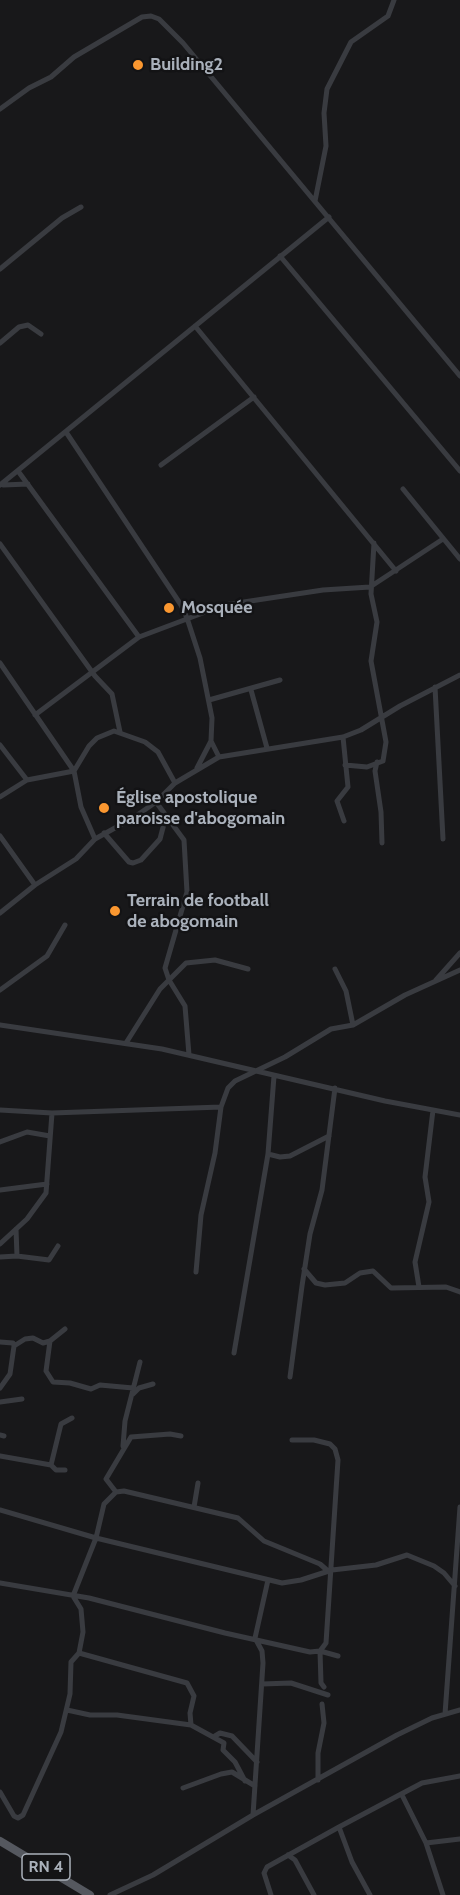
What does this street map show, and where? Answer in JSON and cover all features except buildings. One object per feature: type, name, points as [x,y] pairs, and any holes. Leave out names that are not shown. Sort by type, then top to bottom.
[{"type":"main road","name":"RN 4","points":[[0,1841],[90,1895]]},
{"type":"street","points":[[315,201],[326,146],[324,113],[327,89],[351,42],[388,16],[394,0]]},
{"type":"street","points":[[0,109],[29,88],[51,78],[74,57],[142,17],[151,16],[159,19],[183,43],[460,376]]},
{"type":"street","points":[[0,269],[62,218],[81,207]]},
{"type":"street","points":[[0,485],[329,217]]},
{"type":"street","points":[[279,256],[460,471]]},
{"type":"street","points":[[0,343],[19,327],[28,325],[41,334]]},
{"type":"street","points":[[195,326],[396,570]]},
{"type":"street","points":[[161,465],[254,397]]},
{"type":"street","points":[[66,432],[181,605],[187,618],[212,718],[211,741],[196,770]]},
{"type":"street","points":[[18,471],[139,637]]},
{"type":"street","points":[[0,485],[28,484]]},
{"type":"street","points":[[403,489],[460,559]]},
{"type":"street","points":[[35,715],[139,637],[224,605],[323,590],[370,587],[443,539]]},
{"type":"street","points":[[345,765],[367,767],[383,761],[386,742],[371,661],[377,622],[370,587],[374,543]]},
{"type":"street","points":[[0,544],[93,673],[111,694],[120,732]]},
{"type":"street","points":[[0,663],[74,771],[81,807],[95,839]]},
{"type":"street","points":[[0,913],[35,885],[76,859],[95,839],[156,802],[175,783],[219,757],[343,737],[362,730],[460,675]]},
{"type":"street","points":[[209,700],[280,680]]},
{"type":"street","points":[[435,687],[443,839]]},
{"type":"street","points":[[251,690],[267,748]]},
{"type":"street","points":[[0,797],[27,780],[74,771],[88,746],[109,732],[120,732],[154,747],[175,783]]},
{"type":"street","points":[[343,737],[348,787],[337,801],[344,821]]},
{"type":"street","points":[[211,741],[219,757]]},
{"type":"street","points":[[0,746],[27,780]]},
{"type":"street","points":[[377,762],[375,771],[381,812],[382,843]]},
{"type":"street","points":[[156,802],[184,840],[187,892],[165,968],[169,980],[185,1006],[189,1054]]},
{"type":"street","points":[[104,833],[129,862],[133,863],[141,860],[160,838],[166,816]]},
{"type":"street","points":[[0,836],[35,885]]},
{"type":"street","points":[[0,990],[47,956],[65,925]]},
{"type":"street","points":[[435,982],[460,953]]},
{"type":"street","points":[[126,1043],[154,998],[186,963],[208,959],[248,969]]},
{"type":"street","points":[[335,969],[346,991],[353,1025]]},
{"type":"street","points":[[196,1272],[201,1215],[215,1153],[221,1107],[228,1088],[331,1029],[353,1025],[460,970]]},
{"type":"street","points":[[0,1025],[189,1054],[274,1076],[460,1115]]},
{"type":"street","points":[[234,1353],[267,1154],[274,1076]]},
{"type":"street","points":[[290,1377],[304,1269],[322,1190],[335,1088]]},
{"type":"street","points":[[0,1110],[52,1113],[221,1107]]},
{"type":"street","points":[[419,1287],[416,1263],[429,1202],[425,1177],[433,1110]]},
{"type":"street","points":[[0,1244],[41,1202],[47,1184],[52,1113]]},
{"type":"street","points":[[0,1142],[27,1132],[50,1136]]},
{"type":"street","points":[[267,1154],[290,1156],[329,1136]]},
{"type":"street","points":[[0,1190],[47,1184]]},
{"type":"street","points":[[16,1229],[17,1256]]},
{"type":"street","points":[[0,1257],[17,1256],[49,1260],[58,1246]]},
{"type":"street","points":[[304,1269],[316,1283],[326,1285],[345,1283],[366,1270],[378,1274],[391,1288],[446,1287],[460,1292]]},
{"type":"street","points":[[0,1388],[10,1374],[14,1346],[25,1339],[33,1338],[43,1343],[50,1341],[65,1329]]},
{"type":"street","points":[[50,1341],[46,1371],[52,1382],[70,1383],[91,1389],[100,1385],[133,1391],[153,1384]]},
{"type":"street","points":[[0,1342],[13,1343],[14,1346]]},
{"type":"street","points":[[123,1448],[125,1421],[140,1362]]},
{"type":"street","points":[[0,1402],[22,1399]]},
{"type":"street","points":[[51,1465],[61,1424],[72,1418]]},
{"type":"street","points":[[116,1492],[106,1479],[131,1437],[170,1434],[181,1436]]},
{"type":"street","points":[[292,1440],[314,1440],[330,1444],[335,1449],[338,1474],[326,1643],[320,1651],[321,1683],[324,1687]]},
{"type":"street","points":[[0,1456],[51,1465],[56,1470],[65,1470]]},
{"type":"street","points":[[194,1507],[198,1483]]},
{"type":"street","points":[[73,1596],[96,1538],[104,1504],[116,1492],[124,1491],[238,1518],[264,1541],[320,1564],[330,1571]]},
{"type":"street","points":[[445,1714],[460,1507]]},
{"type":"street","points":[[0,1510],[96,1538],[268,1580],[282,1582],[301,1580],[330,1571],[376,1565],[407,1555],[444,1573],[454,1586]]},
{"type":"street","points":[[444,1573],[456,1569]]},
{"type":"street","points":[[253,1815],[262,1684],[262,1652],[255,1638],[268,1580]]},
{"type":"street","points":[[0,1583],[137,1609],[225,1634],[255,1638],[310,1652],[320,1651],[338,1656]]},
{"type":"street","points":[[0,1792],[14,1816],[18,1818],[23,1815],[61,1732],[68,1710],[71,1662],[80,1653],[82,1632],[81,1609],[73,1596]]},
{"type":"street","points":[[262,1652],[272,1642]]},
{"type":"street","points":[[80,1653],[187,1683],[194,1696],[190,1713],[191,1725]]},
{"type":"street","points":[[262,1684],[291,1683],[328,1695]]},
{"type":"street","points":[[318,1780],[324,1723],[322,1704]]},
{"type":"street","points":[[68,1710],[90,1715],[117,1715],[191,1725],[196,1730],[215,1736],[224,1743],[223,1750],[235,1762],[245,1781]]},
{"type":"street","points":[[110,1895],[153,1875],[253,1815],[397,1735],[445,1714],[460,1710]]},
{"type":"street","points":[[215,1736],[220,1733],[232,1736],[257,1761]]},
{"type":"street","points":[[183,1788],[232,1772],[255,1786]]},
{"type":"street","points":[[271,1895],[264,1870],[422,1783],[460,1776]]},
{"type":"street","points":[[402,1795],[426,1843],[443,1895]]},
{"type":"street","points":[[339,1827],[352,1862],[370,1895]]},
{"type":"street","points":[[426,1843],[460,1839]]},
{"type":"street","points":[[288,1855],[295,1860],[314,1895]]},
{"type":"place","name":"Building2","points":[[138,65]]},
{"type":"place","name":"Mosquée","points":[[169,608]]},
{"type":"place","name":"Église apostolique paroisse d'abogomain","points":[[104,808]]},
{"type":"place","name":"Terrain de football de abogomain","points":[[115,911]]}]
